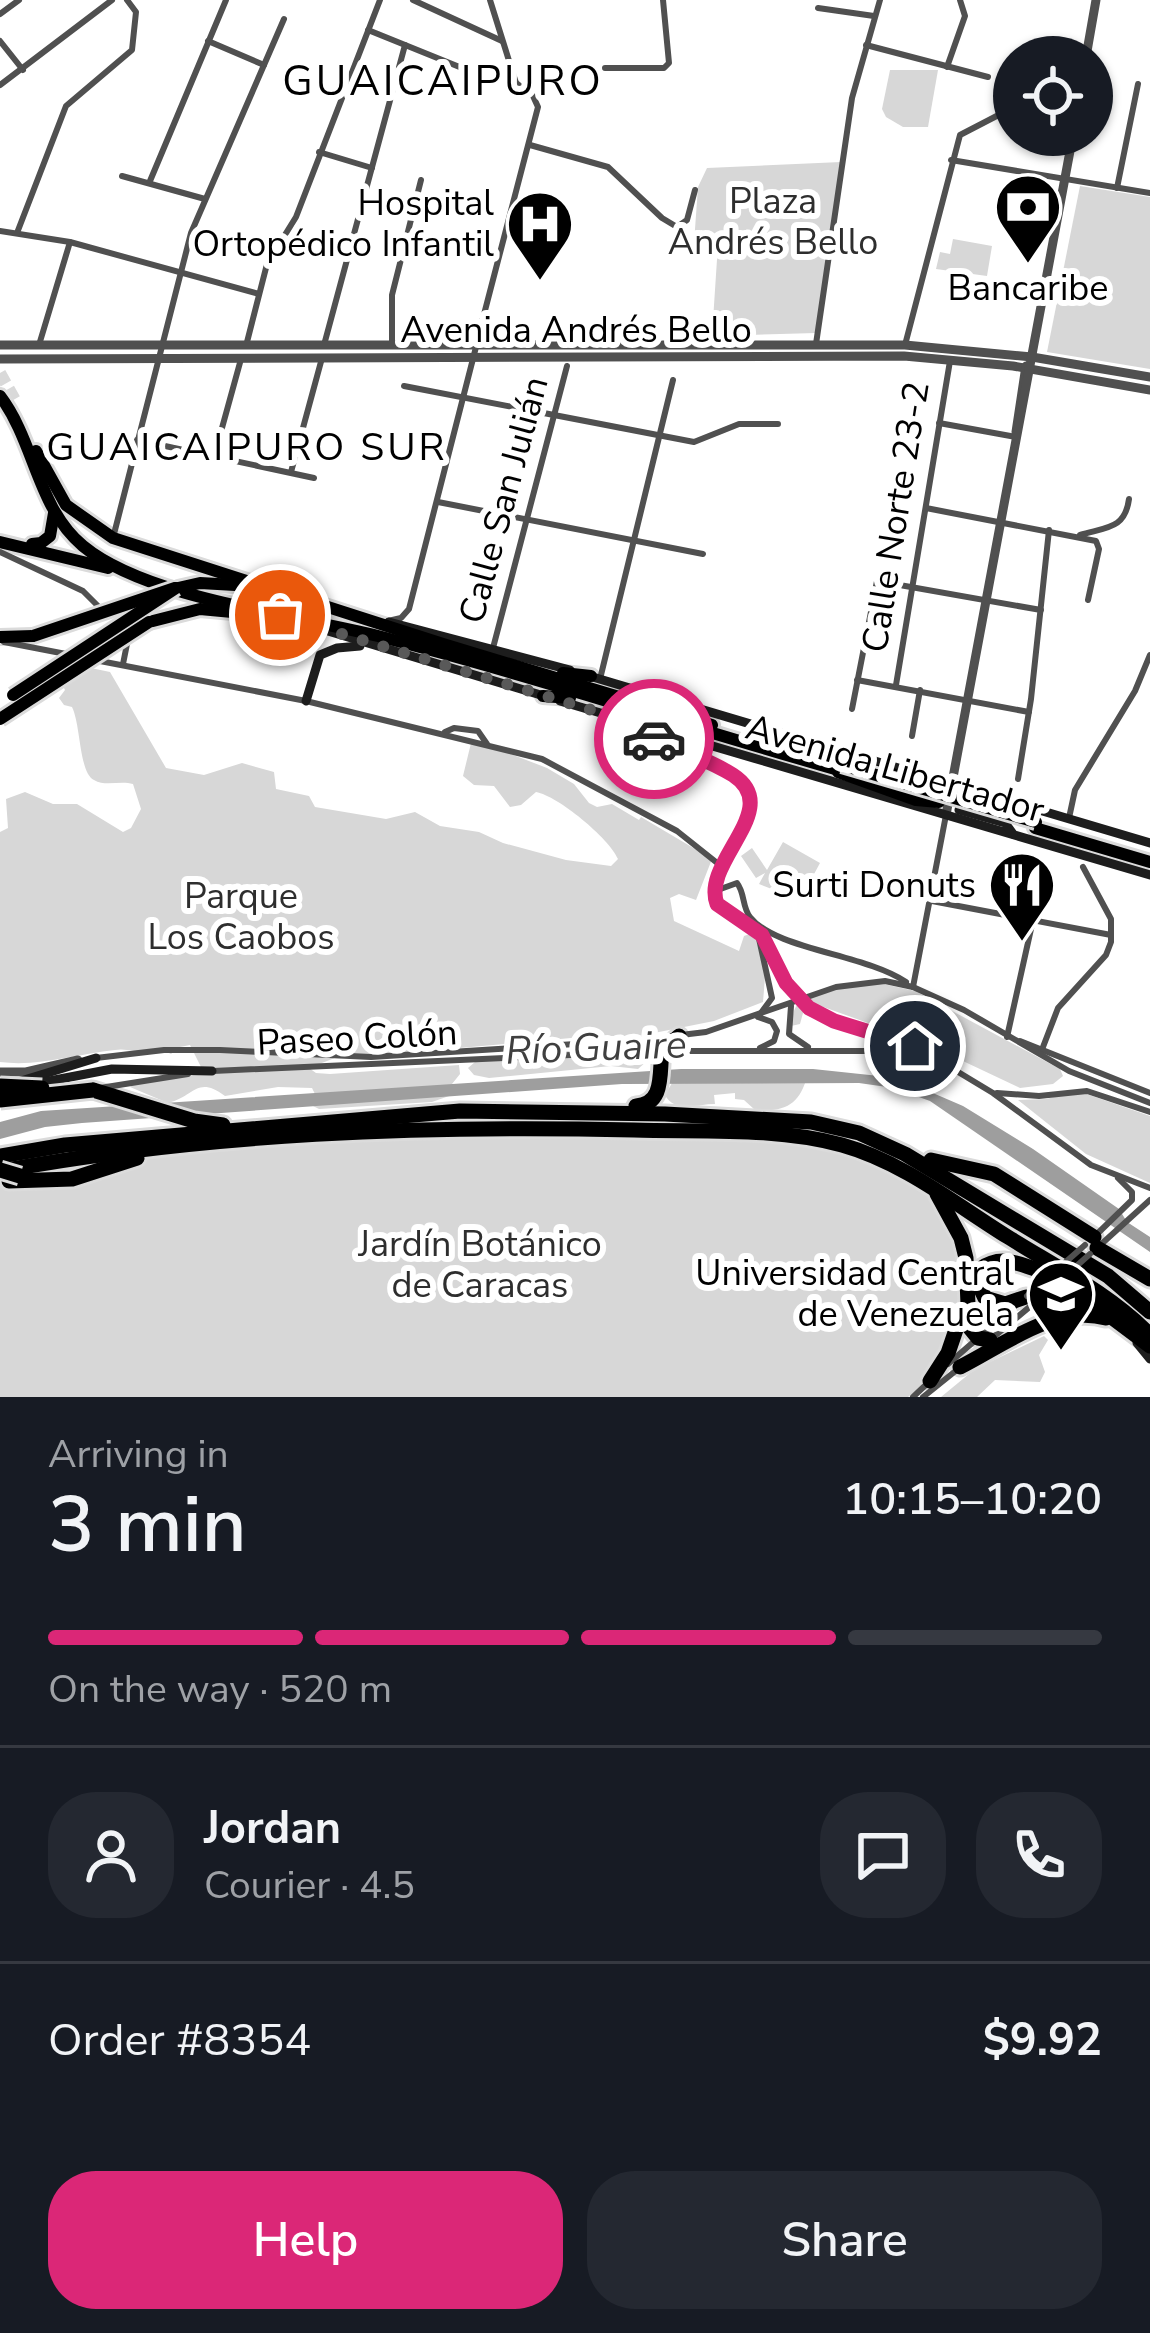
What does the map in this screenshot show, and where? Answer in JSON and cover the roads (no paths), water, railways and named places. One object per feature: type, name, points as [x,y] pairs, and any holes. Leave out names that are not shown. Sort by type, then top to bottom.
[{"type":"highway","points":[[583,1113],[645,1106],[658,1094],[661,1054],[679,1036]]},
{"type":"highway","points":[[0,1094],[93,1090],[179,1116],[256,1129]]},
{"type":"highway","points":[[0,1156],[65,1144],[447,1111],[811,1121],[859,1132],[952,1167],[994,1174],[1150,1279]]},
{"type":"highway","points":[[0,1173],[108,1153],[478,1127],[821,1140],[868,1154],[935,1192],[1114,1304],[1150,1335]]},
{"type":"highway","points":[[888,1145],[984,1199],[1150,1308]]},
{"type":"highway","points":[[0,1173],[54,1182],[186,1147]]},
{"type":"highway","points":[[984,1199],[975,1186],[984,1176],[1096,1242]]},
{"type":"highway","points":[[935,1192],[966,1258],[969,1328],[984,1339]]},
{"type":"highway","points":[[935,1192],[1150,1346]]},
{"type":"highway","points":[[921,1393],[948,1353],[963,1309],[965,1276],[952,1221]]},
{"type":"highway","points":[[1027,1296],[1006,1304],[985,1298],[977,1281],[980,1269],[1008,1259],[1052,1274]]},
{"type":"highway","points":[[960,1367],[1064,1316],[1094,1315],[1123,1325]]},
{"type":"main road","points":[[0,396],[12,413],[54,512],[82,545],[112,565],[155,583]]},
{"type":"main road","points":[[15,400],[65,505],[113,538],[266,586]]},
{"type":"main road","points":[[0,540],[41,543],[53,530],[54,512]]},
{"type":"main road","points":[[0,540],[274,614]]},
{"type":"main road","points":[[0,639],[34,636],[166,588],[200,583],[266,586]]},
{"type":"main road","name":"Avenida Libertador","points":[[266,586],[608,699],[663,710],[839,768]]},
{"type":"main road","points":[[0,704],[176,588]]},
{"type":"main road","points":[[0,719],[149,622],[200,609],[274,614]]},
{"type":"main road","name":"Avenida Libertador","points":[[274,614],[1150,875]]},
{"type":"main road","name":"Avenida Libertador","points":[[274,614],[376,636],[608,699],[839,768],[1034,819],[1150,859]]},
{"type":"main road","name":"Avenida Libertador","points":[[382,622],[494,648],[958,785],[1034,819],[1069,818],[1150,843]]},
{"type":"main road","points":[[306,701],[320,655],[346,646],[375,646]]},
{"type":"main road","points":[[519,667],[596,678],[608,699]]},
{"type":"main road","points":[[655,695],[663,710]]},
{"type":"main road","points":[[542,696],[608,699]]},
{"type":"main road","points":[[782,747],[936,785],[940,799],[937,804],[929,803],[839,768]]},
{"type":"main road","points":[[1012,834],[1007,824],[959,810],[962,797],[1034,819]]},
{"type":"main road","points":[[0,1094],[23,1081],[96,1058]]},
{"type":"main road","points":[[0,1094],[91,1071],[212,1071]]},
{"type":"main road","points":[[1123,1325],[1150,1359]]},
{"type":"street","points":[[0,14],[19,0]]},
{"type":"street","points":[[0,85],[112,0]]},
{"type":"street","points":[[17,232],[66,106],[132,50],[136,12],[127,0]]},
{"type":"street","points":[[150,181],[226,0]]},
{"type":"street","points":[[246,346],[267,264],[296,217],[380,0]]},
{"type":"street","points":[[413,0],[502,41]]},
{"type":"street","points":[[490,0],[516,83]]},
{"type":"street","points":[[605,68],[664,68],[669,63],[663,0]]},
{"type":"street","points":[[816,344],[851,98],[880,0]]},
{"type":"street","points":[[946,67],[965,16],[960,0]]},
{"type":"street","points":[[1090,36],[1096,0]]},
{"type":"street","points":[[818,8],[875,16]]},
{"type":"street","points":[[113,538],[181,272],[205,199],[284,19]]},
{"type":"street","points":[[368,30],[462,68],[516,83],[533,96],[538,107],[530,145],[482,320],[487,328],[523,336],[526,346]]},
{"type":"street","points":[[0,41],[23,70]]},
{"type":"street","points":[[208,41],[264,65]]},
{"type":"street","points":[[324,345],[406,45]]},
{"type":"street","points":[[866,45],[988,77]]},
{"type":"street","points":[[1117,188],[1138,84]]},
{"type":"street","points":[[905,345],[960,135],[993,118]]},
{"type":"street","points":[[530,145],[608,166],[676,227],[687,220],[695,190]]},
{"type":"street","points":[[319,152],[372,168]]},
{"type":"street","points":[[713,894],[737,883],[749,916],[772,933],[864,961],[914,987],[958,785],[1015,421],[1070,156]]},
{"type":"street","points":[[951,160],[1150,193]]},
{"type":"street","points":[[122,176],[205,199]]},
{"type":"street","points":[[392,346],[392,295],[421,180]]},
{"type":"street","points":[[0,231],[70,242],[259,294]]},
{"type":"street","points":[[39,345],[70,242]]},
{"type":"street","name":"Avenida Andrés Bello","points":[[0,345],[392,346],[475,352],[526,346],[905,345],[1150,390]]},
{"type":"street","points":[[382,622],[401,618],[409,609],[475,352]]},
{"type":"street","name":"Avenida Andrés Bello","points":[[0,359],[322,358],[475,352],[950,358],[1150,377]]},
{"type":"street","points":[[291,472],[322,358]]},
{"type":"street","name":"Calle Norte 23-2","points":[[896,685],[950,358]]},
{"type":"street","points":[[214,457],[241,359]]},
{"type":"street","name":"Calle San Julián","points":[[494,648],[567,366]]},
{"type":"street","points":[[596,678],[674,380]]},
{"type":"street","points":[[404,386],[694,442],[739,424],[778,424]]},
{"type":"street","points":[[939,423],[1016,437]]},
{"type":"street","points":[[137,440],[314,478]]},
{"type":"street","points":[[1075,536],[1120,522],[1127,516],[1129,499]]},
{"type":"street","points":[[438,502],[703,554]]},
{"type":"street","points":[[926,508],[1097,542],[1088,600]]},
{"type":"street","points":[[1018,779],[1049,530]]},
{"type":"street","points":[[0,552],[82,591],[99,608]]},
{"type":"street","points":[[852,709],[877,581],[1041,610]]},
{"type":"street","points":[[409,609],[418,627]]},
{"type":"street","points":[[0,639],[66,654]]},
{"type":"street","points":[[123,665],[127,644]]},
{"type":"street","points":[[1069,818],[1075,790],[1135,691],[1150,655]]},
{"type":"street","points":[[100,661],[306,701],[550,762],[677,831],[721,866]]},
{"type":"street","points":[[857,680],[1029,712]]},
{"type":"street","points":[[912,736],[920,690]]},
{"type":"street","points":[[621,719],[735,776],[746,787],[750,812],[721,866],[713,894]]},
{"type":"street","points":[[1042,1047],[1058,1008],[1106,955],[1112,935],[1111,920],[1083,867]]},
{"type":"street","name":"Paseo Colón","points":[[713,894],[717,904],[757,931],[786,983],[817,1013],[915,1046],[993,1093],[1072,1153],[1149,1188]]},
{"type":"street","points":[[932,901],[1112,935]]},
{"type":"street","points":[[1007,1037],[1034,920]]},
{"type":"street","points":[[749,1050],[770,1045],[777,1036],[772,1022],[758,1017],[772,998],[757,931]]},
{"type":"street","points":[[774,958],[781,946],[798,942]]},
{"type":"street","name":"Paseo Colón","points":[[96,1058],[201,1050],[371,1057],[679,1036],[758,1017],[859,982],[885,981],[914,987],[1007,1037]]},
{"type":"street","points":[[793,1003],[787,1023],[790,1038],[816,1050]]},
{"type":"street","points":[[1007,1037],[1042,1047],[1150,1094]]},
{"type":"street","points":[[1007,1037],[1150,1108]]},
{"type":"street","name":"Paseo Colón","points":[[0,1094],[212,1071],[749,1050],[891,1051],[934,1058]]},
{"type":"street","points":[[0,1072],[26,1072],[96,1058]]},
{"type":"street","points":[[993,1093],[1039,1096],[1075,1089],[1150,1108]]},
{"type":"street","points":[[1111,1172],[1132,1192],[1131,1209]]},
{"type":"street","points":[[921,1393],[1045,1294],[1131,1209],[1150,1204]]},
{"type":"street","points":[[921,1393],[960,1367],[1027,1296],[1096,1242]]},
{"type":"tunnel","points":[[0,373],[15,400]]},
{"type":"place","name":"Bancaribe","points":[[1028,266]]},
{"type":"place","name":"Hospital Ortopédico Infantil","points":[[540,283]]},
{"type":"place","name":"Surti Donuts","points":[[1022,944]]},
{"type":"place","name":"Universidad Central de Venezuela","points":[[1061,1353]]},
{"type":"district","name":"GUAICAIPURO","points":[[443,81]]},
{"type":"district","name":"GUAICAIPURO SUR","points":[[247,447]]},
{"type":"park label","name":"Plaza Andrés Bello","points":[[773,222]]},
{"type":"park label","name":"Parque Los Caobos","points":[[241,916]]},
{"type":"park label","name":"Jardín Botánico de Caracas","points":[[480,1264]]},
{"type":"water label","name":"Río Guaire","points":[[596,1048]]}]
